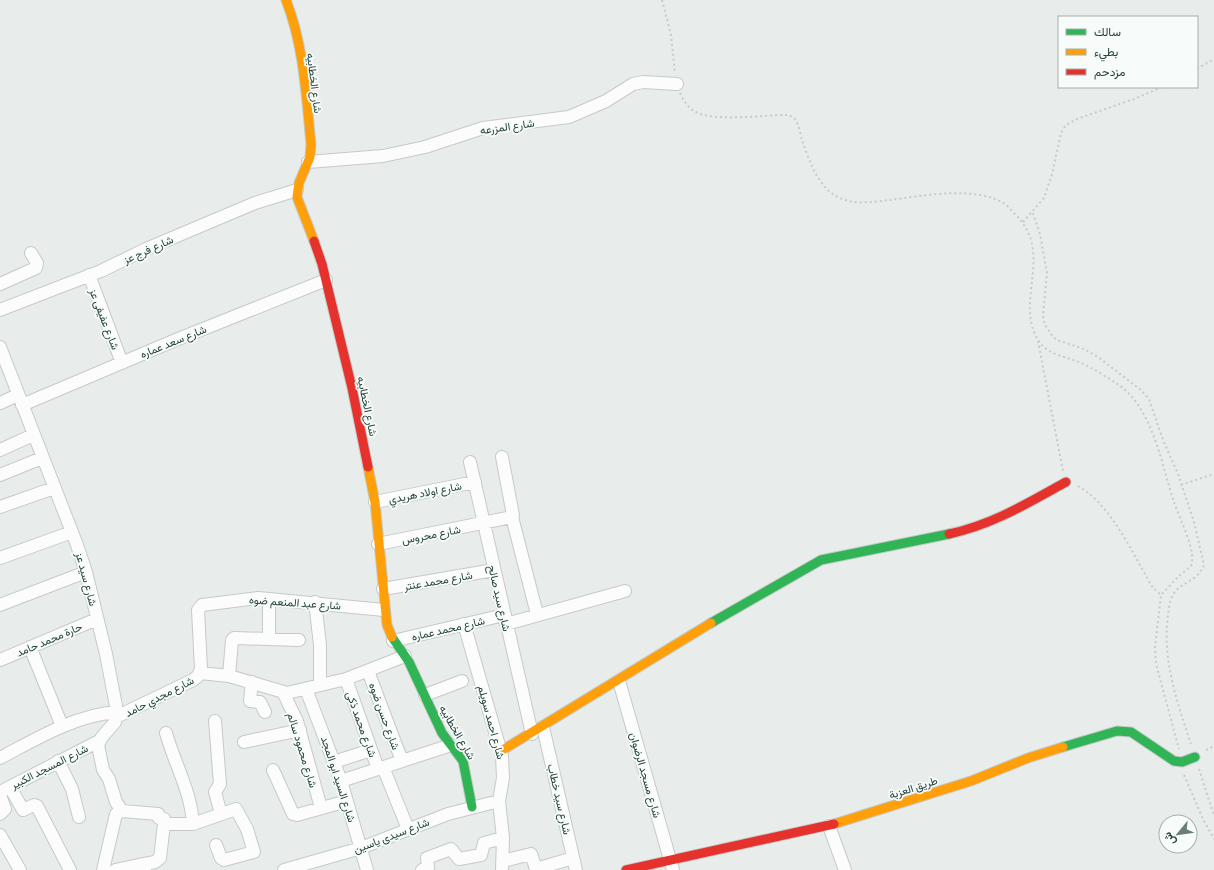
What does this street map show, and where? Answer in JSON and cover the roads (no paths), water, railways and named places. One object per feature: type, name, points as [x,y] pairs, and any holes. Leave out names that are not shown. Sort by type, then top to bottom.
[{"type":"street","name":"شارع الخطابيه","points":[[286,0],[294,18],[298,40],[311,144],[308,162],[297,190],[299,205],[317,249],[326,280],[352,388],[375,502],[382,590],[387,625],[393,641],[405,656],[425,695],[442,733],[460,754],[465,768],[472,807]]},
{"type":"street","name":"شارع المزرعه","points":[[308,162],[383,156],[425,147],[483,128],[569,117],[593,108],[633,84],[643,82],[677,84]]},
{"type":"street","name":"شارع فرج عز","points":[[0,310],[89,275],[255,202],[297,190]]},
{"type":"street","points":[[0,284],[36,268],[36,263],[31,253]]},
{"type":"street","name":"شارع عفيفى عز","points":[[89,275],[122,363]]},
{"type":"street","name":"شارع سعد عماره","points":[[0,403],[20,400],[122,363],[326,280]]},
{"type":"street","name":"شارع سيد عز","points":[[0,347],[4,371],[20,400],[72,532],[86,572],[116,715]]},
{"type":"street","points":[[0,450],[33,435]]},
{"type":"street","points":[[502,457],[513,515],[512,518],[537,614]]},
{"type":"street","points":[[0,475],[42,458]]},
{"type":"street","name":"شارع سيد صالح","points":[[470,462],[532,734]]},
{"type":"street","name":"شارع اولاد هريدي","points":[[375,502],[475,482]]},
{"type":"street","points":[[501,751],[619,681],[715,620],[821,560],[947,535],[989,522],[1010,513],[1066,482]]},
{"type":"street","points":[[0,507],[54,488]]},
{"type":"street","name":"شارع محروس","points":[[378,544],[512,518]]},
{"type":"street","points":[[0,558],[72,532]]},
{"type":"street","name":"شارع محمد عنتر","points":[[382,590],[494,570]]},
{"type":"street","points":[[0,605],[86,572]]},
{"type":"street","name":"شارع محمد عماره","points":[[393,641],[464,624],[537,614],[625,591]]},
{"type":"street","name":"شارع عبد المنعم ضوه","points":[[205,604],[248,598],[315,602],[384,610]]},
{"type":"street","points":[[269,599],[269,638]]},
{"type":"street","points":[[315,602],[320,645],[320,686]]},
{"type":"street","name":"شارع مجدي حامد","points":[[0,758],[62,726],[105,713],[116,715],[193,680],[200,673],[201,664],[198,610],[205,604]]},
{"type":"street","name":"حارة محمد حامد","points":[[0,660],[97,619]]},
{"type":"street","name":"شارع احمد سويلم","points":[[464,624],[501,751],[503,778],[499,801],[503,838],[503,865]]},
{"type":"street","points":[[229,676],[232,640],[234,638],[299,640]]},
{"type":"street","points":[[30,647],[62,726]]},
{"type":"street","points":[[200,673],[229,676],[283,692],[306,689],[346,679],[405,656]]},
{"type":"street","name":"شارع حسن ضوه","points":[[368,671],[402,761]]},
{"type":"street","name":"شارع محمد ذكى","points":[[346,679],[371,750],[381,768],[408,829]]},
{"type":"street","points":[[425,695],[462,681]]},
{"type":"street","name":"شارع مسجد الرضوان","points":[[619,681],[671,865]]},
{"type":"street","points":[[252,682],[250,700],[260,702],[265,712]]},
{"type":"street","name":"شارع السيد ابو المجد","points":[[306,689],[334,762],[367,870]]},
{"type":"street","name":"شارع محمود سالم","points":[[283,692],[300,730],[321,808]]},
{"type":"street","points":[[116,715],[112,727],[99,741],[98,749],[103,770],[109,780],[116,802],[122,811]]},
{"type":"street","points":[[216,721],[220,784],[214,792],[221,814]]},
{"type":"street","name":"شارع سيد خطاب","points":[[543,727],[574,864]]},
{"type":"street","points":[[244,742],[300,730]]},
{"type":"street","name":"طريق العزبة","points":[[626,870],[671,865],[829,826],[971,781],[1028,758],[1117,731],[1131,732],[1171,759],[1182,762],[1195,757]]},
{"type":"street","points":[[166,733],[188,794],[192,808],[193,824]]},
{"type":"street","name":"شارع المسجد الكبير","points":[[3,791],[58,761],[99,741]]},
{"type":"street","points":[[340,781],[451,745]]},
{"type":"street","points":[[334,762],[371,750]]},
{"type":"street","points":[[58,761],[72,789],[79,817]]},
{"type":"street","points":[[273,770],[291,813],[297,815],[347,801]]},
{"type":"street","points":[[0,814],[5,809],[3,791]]},
{"type":"street","points":[[3,791],[23,810],[34,805],[37,806],[70,870]]},
{"type":"street","name":"شارع سيدى ياسين","points":[[284,870],[361,848],[448,814],[499,801]]},
{"type":"street","points":[[164,824],[193,824],[233,809],[238,810],[254,849],[251,854],[223,860],[216,845]]},
{"type":"street","points":[[103,870],[116,814],[122,811],[158,814],[159,818],[164,819],[160,858],[142,868],[115,870]]},
{"type":"street","points":[[829,826],[845,870]]},
{"type":"street","points":[[0,835],[20,870]]},
{"type":"street","points":[[422,870],[428,867],[427,858],[452,849],[459,859],[481,855],[484,843],[503,838]]},
{"type":"street","points":[[503,865],[531,855],[536,869],[574,864]]}]
